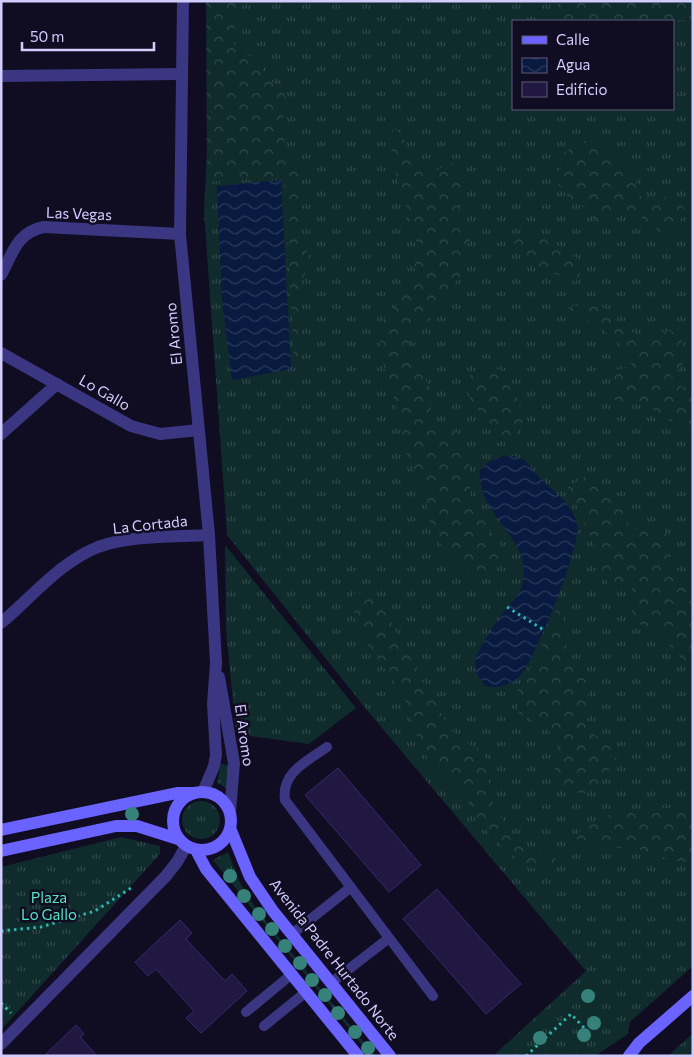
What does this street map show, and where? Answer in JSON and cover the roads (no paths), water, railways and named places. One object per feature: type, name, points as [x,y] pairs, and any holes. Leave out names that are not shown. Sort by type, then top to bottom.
[{"type":"main road","points":[[197,792],[177,804],[173,812],[172,822],[186,845],[355,1053]]},
{"type":"main road","points":[[1,830],[177,793],[197,792],[214,794],[224,802],[230,812],[230,828],[227,836],[214,848],[186,845],[137,826],[116,826],[1,851]]},
{"type":"main road","name":"Avenida Padre Hurtado Norte","points":[[230,828],[250,877],[292,934],[388,1053]]},
{"type":"main road","points":[[618,1056],[639,1043],[693,996]]},
{"type":"main road","points":[[629,1056],[639,1043]]},
{"type":"street","name":"El Aromo","points":[[183,1],[180,234],[209,536],[216,662],[234,763],[230,812]]},
{"type":"street","points":[[1,76],[182,74]]},
{"type":"street","name":"Las Vegas","points":[[1,275],[19,240],[30,230],[44,227],[180,234]]},
{"type":"street","name":"Lo Gallo","points":[[1,353],[131,426],[145,431],[173,434],[199,430]]},
{"type":"street","points":[[1,434],[57,384]]},
{"type":"street","name":"La Cortada","points":[[1,623],[66,566],[99,547],[130,540],[209,536]]},
{"type":"street","name":"El Aromo","points":[[197,792],[214,766],[216,755],[213,704],[216,662]]},
{"type":"street","points":[[1,1044],[166,876],[177,862],[186,845]]},
{"type":"lane","points":[[327,747],[291,774],[286,782],[285,800],[432,996]]},
{"type":"lane","points":[[292,934],[351,887]]},
{"type":"lane","points":[[331,983],[389,938]]},
{"type":"lane","points":[[246,1012],[292,974]]},
{"type":"lane","points":[[264,1026],[306,992]]},
{"type":"water","points":[[281,180],[291,369],[232,380],[222,299],[217,186]]},
{"type":"water","points":[[506,455],[524,460],[562,499],[575,517],[577,536],[556,602],[527,666],[520,676],[512,682],[504,686],[490,687],[485,686],[475,669],[476,657],[505,610],[519,593],[524,570],[515,543],[486,501],[479,471],[489,462]]},
{"type":"park label","name":"Plaza Lo Gallo","points":[[49,906]]}]
